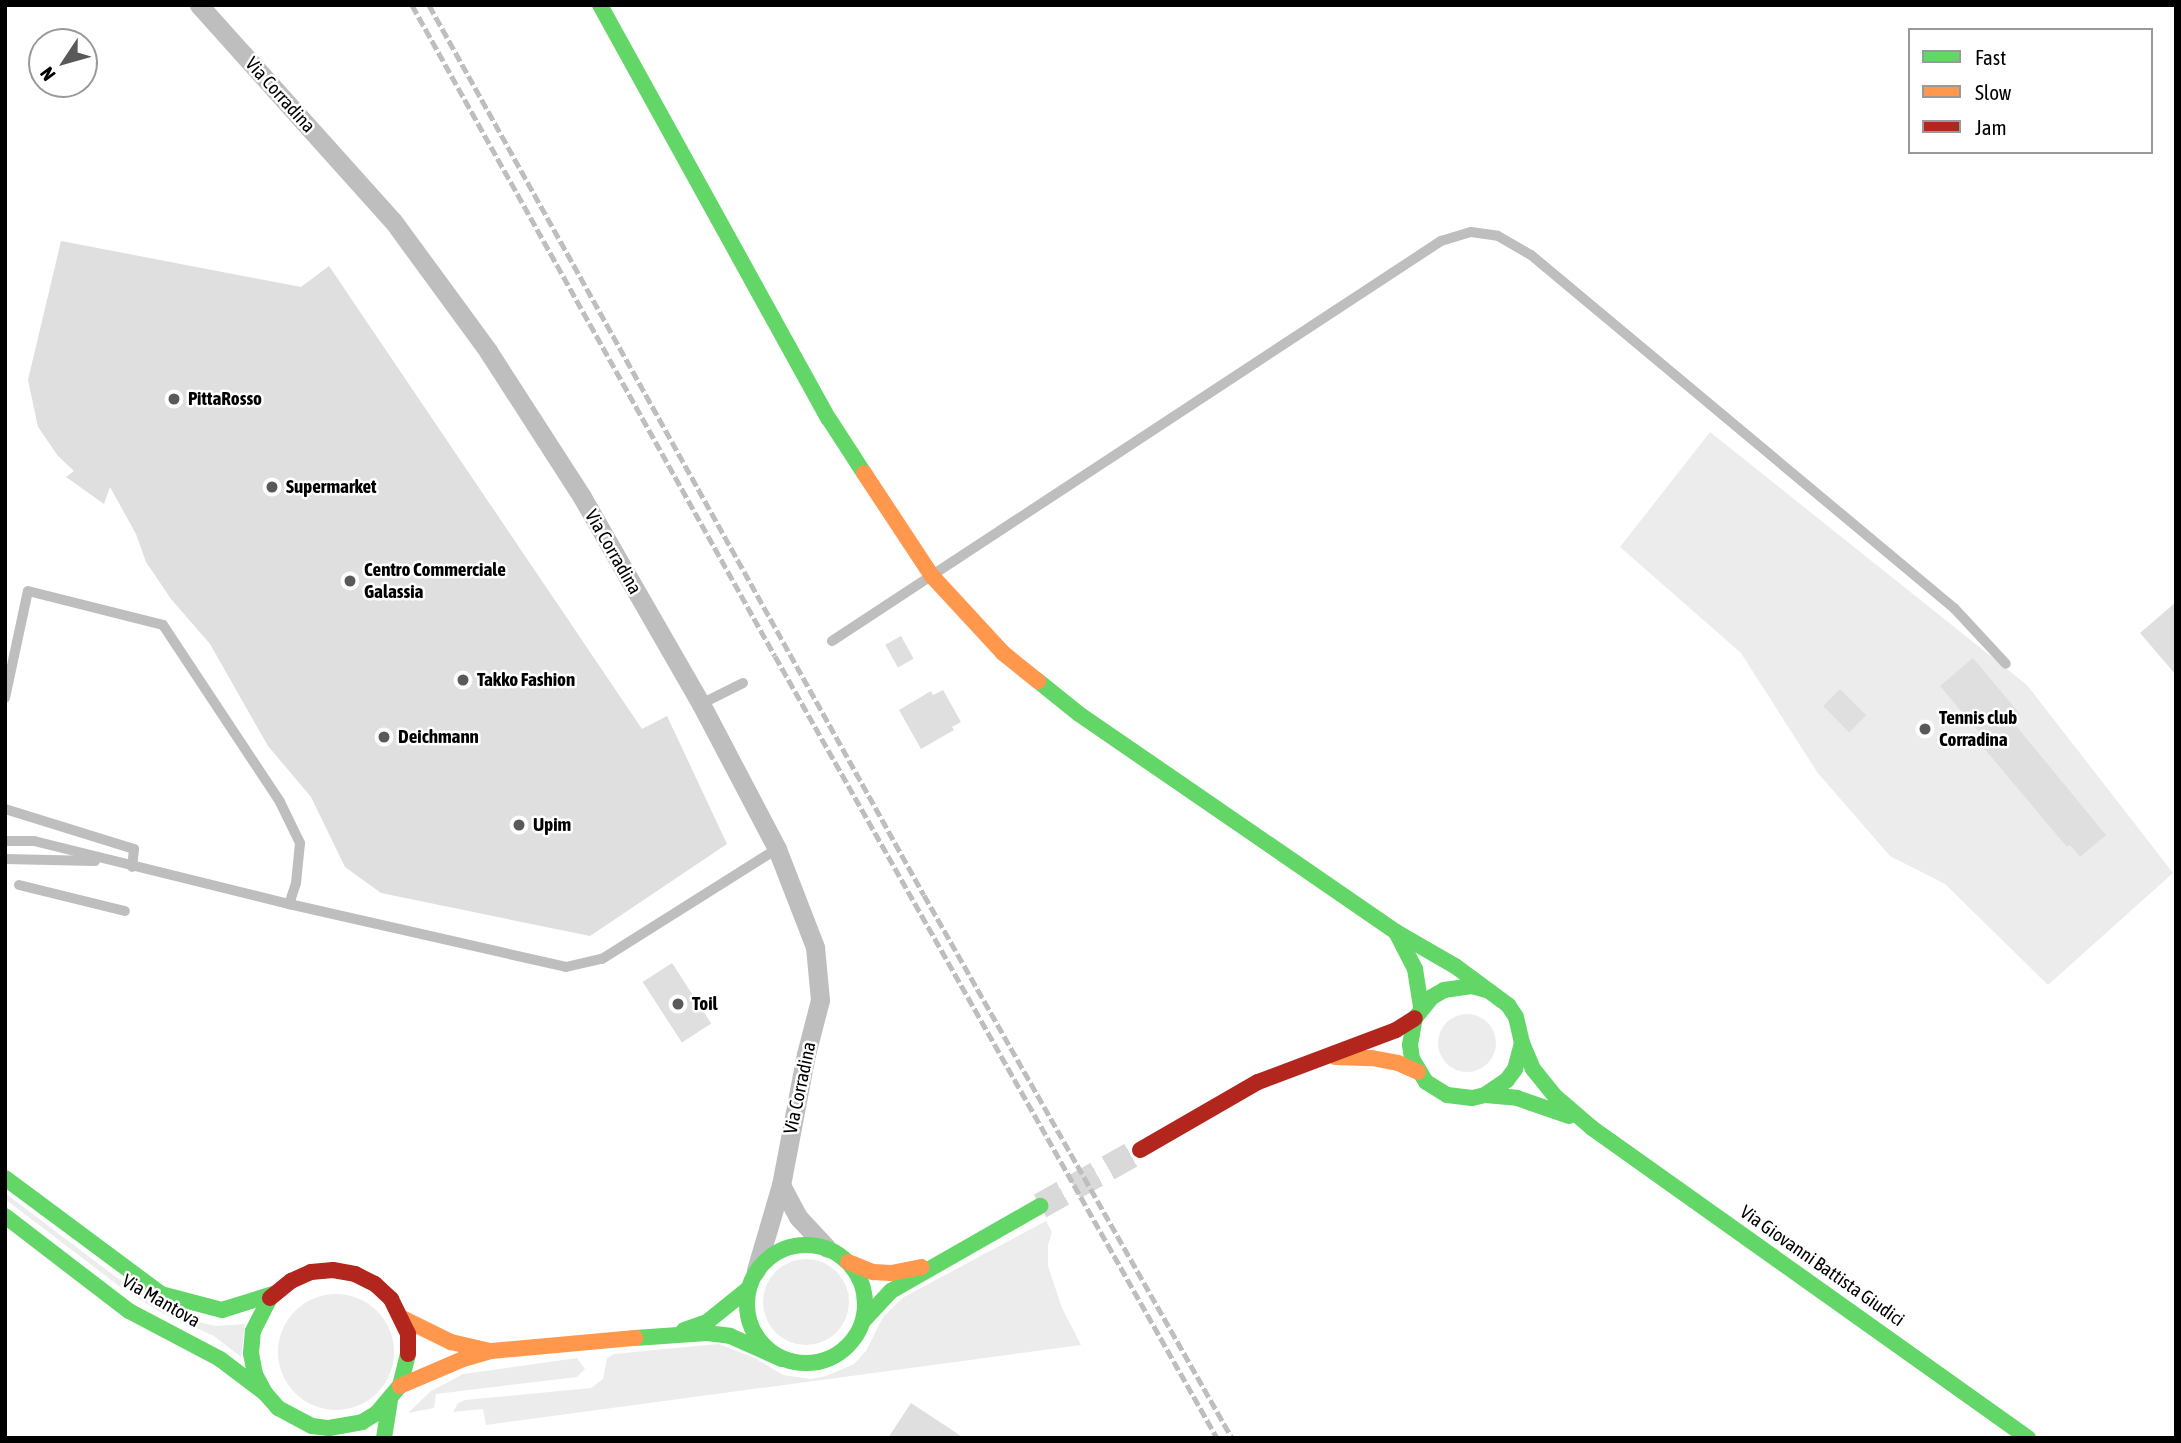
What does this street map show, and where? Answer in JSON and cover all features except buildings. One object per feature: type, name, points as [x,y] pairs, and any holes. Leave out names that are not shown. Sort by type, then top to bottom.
[{"type":"main road","name":"Via Giovanni Battista Giudici","points":[[600,5],[829,419],[932,576],[1003,653],[1079,714],[1396,932],[1455,966],[1498,996],[1516,1017],[1522,1043],[1534,1069],[1556,1097],[1592,1128],[2028,1438]]},
{"type":"main road","points":[[1396,932],[1415,969],[1418,1012],[1410,1045],[1418,1072]]},
{"type":"main road","name":"Via Giovanni Battista Giudici","points":[[1140,1150],[1258,1082],[1396,1030],[1432,997],[1458,986],[1486,990]]},
{"type":"main road","points":[[1485,1095],[1497,1089],[1515,1069],[1522,1043]]},
{"type":"main road","name":"Via Giovanni Battista Giudici","points":[[1326,1056],[1372,1058],[1398,1063],[1418,1072],[1436,1090],[1447,1095],[1517,1098],[1552,1108],[1592,1128]]},
{"type":"main road","name":"Via Mantova","points":[[5,1178],[161,1294],[222,1310],[274,1294]]},
{"type":"main road","points":[[400,1386],[463,1359],[491,1351],[707,1332],[730,1336],[782,1359],[802,1363],[822,1362],[840,1353],[854,1339],[863,1321],[891,1291],[1040,1206]]},
{"type":"main road","name":"Via Mantova","points":[[5,1216],[129,1311],[220,1359],[294,1419],[331,1438]]},
{"type":"main road","points":[[782,1359],[768,1350],[753,1330],[746,1306],[748,1289],[756,1270],[770,1256],[788,1247],[808,1244],[827,1248],[864,1269],[891,1273],[936,1263]]},
{"type":"main road","points":[[848,1262],[863,1289],[863,1321]]},
{"type":"main road","name":"Via Mantova","points":[[265,1393],[255,1374],[251,1353],[253,1331],[261,1311],[274,1294],[291,1281],[311,1272],[344,1272],[375,1284],[391,1299],[402,1318],[409,1352],[400,1386],[390,1401],[362,1422],[337,1427],[312,1426]]},
{"type":"main road","points":[[673,1334],[707,1322],[748,1289]]},
{"type":"main road","points":[[402,1318],[451,1342],[491,1351]]},
{"type":"main road","name":"Via Mantova","points":[[384,1438],[390,1401]]},
{"type":"street","name":"Via Corradina","points":[[199,5],[393,221],[488,351],[582,497],[701,704],[777,849],[815,947],[820,1000],[806,1054],[781,1185],[756,1270]]},
{"type":"street","points":[[781,1185],[798,1217],[827,1248]]},
{"type":"lane","points":[[832,640],[1441,241],[1471,232],[1498,236],[1531,255],[1954,608],[2006,664]]},
{"type":"lane","points":[[5,698],[28,591],[163,625],[280,803],[300,843],[296,883],[289,904]]},
{"type":"lane","points":[[701,704],[743,683]]},
{"type":"lane","points":[[5,809],[134,849],[132,867]]},
{"type":"lane","points":[[5,841],[34,841],[110,862],[546,964],[582,966],[602,959],[777,849]]},
{"type":"lane","points":[[5,859],[110,862]]},
{"type":"lane","points":[[19,885],[125,911]]},
{"type":"shaded area","name":"Tennis club Corradina","points":[[1710,432],[2027,685],[2173,873],[2048,985],[1945,884],[1890,856],[1817,772],[1741,653],[1620,547]]},
{"type":"shaded area","points":[[1461,1014],[1473,1014],[1488,1022],[1496,1037],[1496,1049],[1488,1064],[1473,1072],[1461,1072],[1446,1064],[1438,1049],[1438,1037],[1446,1022]]},
{"type":"shaded area","points":[[5,1193],[116,1277],[159,1305],[198,1322],[216,1326],[245,1324],[241,1357],[214,1336],[158,1311],[119,1286],[5,1199]]},
{"type":"shaded area","points":[[1046,1221],[1052,1232],[1048,1245],[1048,1266],[1062,1308],[1081,1345],[486,1425],[483,1409],[453,1412],[458,1403],[465,1400],[591,1388],[603,1379],[607,1358],[614,1354],[706,1345],[719,1344],[755,1358],[783,1375],[811,1379],[826,1376],[854,1364],[866,1351],[883,1317],[902,1298]]},
{"type":"shaded area","points":[[806,1259],[823,1262],[837,1271],[846,1285],[849,1302],[846,1319],[837,1333],[823,1342],[806,1345],[789,1342],[775,1333],[766,1319],[763,1302],[766,1285],[775,1271],[789,1262]]},
{"type":"shaded area","points":[[336,1294],[358,1298],[377,1311],[390,1330],[394,1352],[390,1374],[377,1393],[358,1406],[336,1410],[314,1406],[295,1393],[282,1374],[278,1352],[282,1330],[295,1311],[314,1298]]},
{"type":"shaded area","points":[[577,1358],[585,1369],[577,1377],[436,1394],[434,1408],[408,1413],[431,1391],[463,1374]]},
{"type":"tunnel","points":[[1040,1206],[1140,1150]]},
{"type":"railway","points":[[412,5],[775,656],[1217,1438]]},
{"type":"railway","points":[[429,5],[924,895],[1232,1438]]},
{"type":"traffic: fast","points":[[600,5],[829,419],[864,473]]},
{"type":"traffic: fast","points":[[1038,681],[1079,714],[1396,932],[1455,966],[1508,1005],[1516,1017],[1522,1043],[1515,1069],[1507,1080],[1485,1095],[1472,1098],[1447,1095],[1426,1082],[1412,1059],[1410,1045],[1415,1018],[1432,997],[1444,990],[1472,986],[1486,990]]},
{"type":"traffic: fast","points":[[1396,932],[1415,969],[1421,1007]]},
{"type":"traffic: fast","points":[[1522,1043],[1533,1069],[1556,1097],[1592,1128],[2028,1438]]},
{"type":"traffic: fast","points":[[1485,1095],[1517,1098],[1569,1116]]},
{"type":"traffic: fast","points":[[5,1178],[161,1294],[222,1310],[273,1294]]},
{"type":"traffic: fast","points":[[863,1321],[891,1291],[1040,1206]]},
{"type":"traffic: fast","points":[[5,1216],[129,1311],[220,1359],[265,1393],[278,1408],[312,1426],[329,1428],[362,1422],[377,1413],[400,1386],[408,1354]]},
{"type":"traffic: fast","points":[[806,1245],[829,1249],[848,1262],[861,1281],[865,1304],[861,1327],[848,1346],[829,1359],[806,1363],[783,1359],[764,1346],[751,1327],[747,1304],[751,1281],[764,1262],[783,1249],[806,1245]]},
{"type":"traffic: fast","points":[[684,1330],[707,1322],[748,1289]]},
{"type":"traffic: fast","points":[[265,1393],[255,1374],[251,1353],[253,1331],[270,1298]]},
{"type":"traffic: fast","points":[[635,1338],[707,1333],[730,1336],[782,1359]]},
{"type":"traffic: fast","points":[[384,1438],[390,1401]]},
{"type":"traffic: slow","points":[[864,473],[932,576],[1003,653],[1038,681]]},
{"type":"traffic: slow","points":[[1335,1057],[1372,1058],[1398,1063],[1418,1072]]},
{"type":"traffic: slow","points":[[848,1262],[873,1272],[891,1273],[921,1267]]},
{"type":"traffic: slow","points":[[402,1318],[451,1342],[489,1351]]},
{"type":"traffic: slow","points":[[400,1386],[463,1359],[491,1351],[635,1338]]},
{"type":"traffic: jam","points":[[1140,1150],[1258,1082],[1396,1030],[1415,1018]]},
{"type":"traffic: jam","points":[[270,1298],[291,1281],[311,1272],[333,1270],[355,1274],[375,1284],[391,1299],[408,1334],[408,1354]]},
{"type":"place","name":"PittaRosso","points":[[174,399]]},
{"type":"place","name":"Supermarket","points":[[272,487]]},
{"type":"place","name":"Centro Commerciale Galassia","points":[[350,581]]},
{"type":"place","name":"Takko Fashion","points":[[463,680]]},
{"type":"place","name":"Tennis club Corradina","points":[[1925,729]]},
{"type":"place","name":"Deichmann","points":[[384,737]]},
{"type":"place","name":"Upim","points":[[519,825]]},
{"type":"place","name":"Toil","points":[[678,1004]]}]
